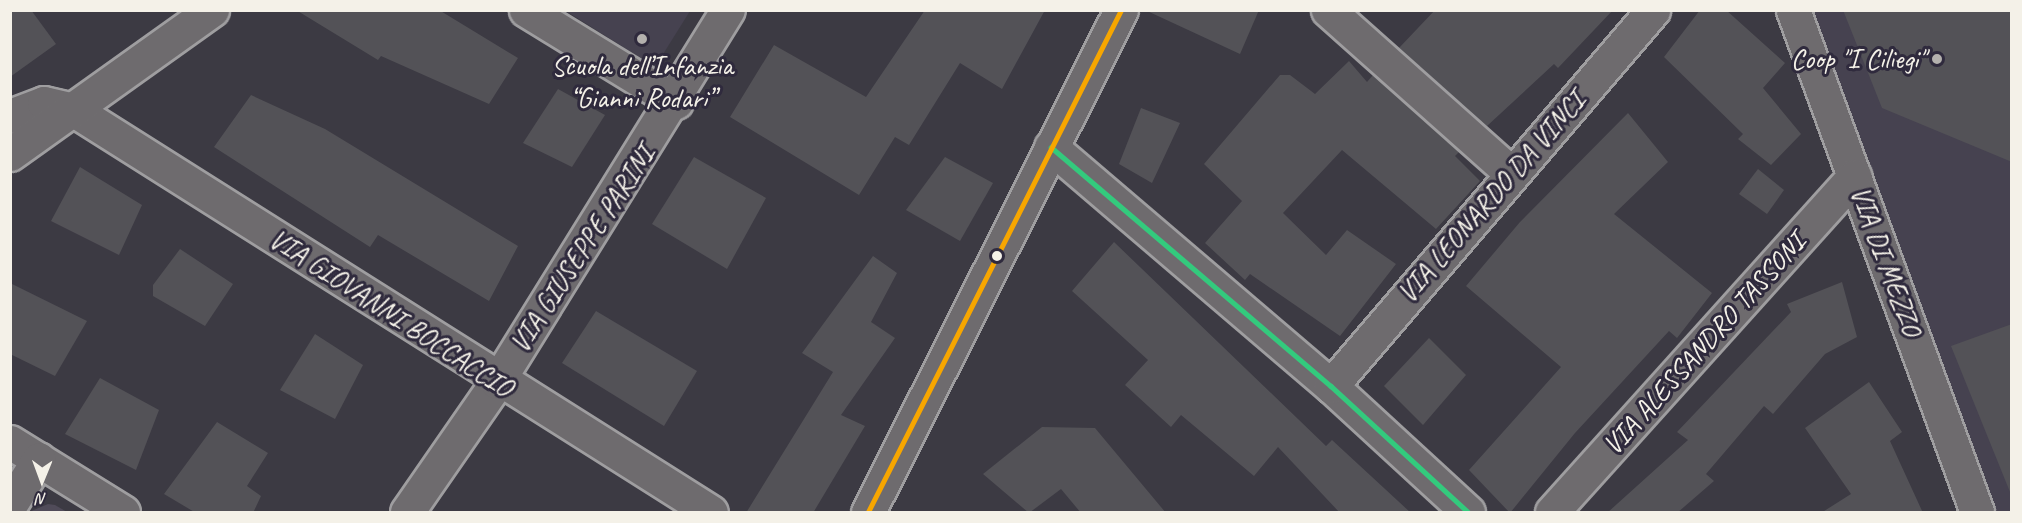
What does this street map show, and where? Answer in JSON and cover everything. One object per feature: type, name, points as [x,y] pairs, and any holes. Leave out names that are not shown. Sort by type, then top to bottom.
[{"type":"street","points":[[10,154],[212,10]]},
{"type":"street","points":[[525,10],[676,102]]},
{"type":"street","name":"VIA GIUSEPPE PARINI","points":[[407,513],[497,382],[676,102],[728,10]]},
{"type":"street","points":[[868,513],[1121,10]]},
{"type":"street","name":"VIA LEONARDO DA VINCI","points":[[1331,386],[1511,172],[1653,10]]},
{"type":"street","name":"VIA DI MEZZO","points":[[1793,10],[1977,513]]},
{"type":"street","points":[[1341,14],[1511,172]]},
{"type":"street","name":"VIA GIOVANNI BOCCACCIO","points":[[10,116],[44,103],[74,110],[497,382],[711,513]]},
{"type":"street","points":[[1051,147],[1331,386],[1468,513]]},
{"type":"street","name":"VIA ALESSANDRO TASSONI","points":[[1552,513],[1855,176]]},
{"type":"street","points":[[10,442],[123,513]]},
{"type":"street","points":[[10,505],[39,459]]},
{"type":"shaded area","name":"Scuola dell’Infanzia “Gianni Rodari”","points":[[566,11],[690,11],[655,67]]},
{"type":"shaded area","points":[[1811,11],[2011,11],[2011,512],[1986,512]]},
{"type":"shaded area","points":[[48,504],[67,512],[29,512]]},
{"type":"building","points":[[10,10],[31,10],[56,44],[10,77]]},
{"type":"building","points":[[296,10],[439,10],[518,58],[489,104],[381,56],[378,60]]},
{"type":"building","points":[[925,10],[1045,10],[1002,89],[960,63],[909,145],[895,137],[859,195],[730,117],[774,45],[866,97]]},
{"type":"building","points":[[1145,10],[1259,10],[1240,54]]},
{"type":"building","points":[[1435,10],[1613,10],[1558,68],[1554,64],[1487,126],[1399,48]]},
{"type":"building","points":[[1700,10],[1726,10],[1785,63],[1763,88],[1801,134],[1771,165],[1738,139],[1743,134],[1664,57]]},
{"type":"building","name":"Coop \"I Ciliegi\"","points":[[1843,10],[2012,10],[2012,162],[1882,108]]},
{"type":"building","points":[[1349,61],[1367,82],[1373,75],[1459,152],[1455,156],[1480,181],[1436,229],[1342,150],[1283,213],[1326,255],[1347,230],[1396,264],[1340,336],[1250,274],[1245,280],[1205,243],[1242,201],[1204,164],[1280,75],[1290,75],[1315,94]]},
{"type":"building","points":[[558,89],[605,115],[572,167],[523,143]]},
{"type":"building","points":[[251,95],[325,129],[518,246],[489,301],[378,235],[370,247],[214,147]]},
{"type":"building","points":[[1141,108],[1180,123],[1152,183],[1119,164]]},
{"type":"building","points":[[1628,113],[1668,162],[1614,214],[1712,293],[1677,338],[1669,331],[1575,433],[1510,513],[1469,470],[1561,367],[1466,286],[1520,222]]},
{"type":"building","points":[[694,157],[766,198],[727,269],[652,224]]},
{"type":"building","points":[[945,157],[993,183],[960,241],[906,210]]},
{"type":"building","points":[[80,167],[142,205],[119,255],[51,221]]},
{"type":"building","points":[[1758,169],[1784,190],[1767,214],[1739,194]]},
{"type":"building","points":[[1114,242],[1326,446],[1332,440],[1411,513],[1340,513],[1278,447],[1254,476],[1181,415],[1171,427],[1125,385],[1148,360],[1072,291]]},
{"type":"building","points":[[180,249],[233,284],[205,326],[153,296],[153,285]]},
{"type":"building","points":[[873,256],[897,273],[871,322],[895,338],[841,415],[865,426],[813,513],[746,513],[833,372],[802,353]]},
{"type":"building","points":[[1842,282],[1857,337],[1825,354],[1773,414],[1764,406],[1706,474],[1714,481],[1677,513],[1607,513],[1688,440],[1677,432],[1791,312],[1787,304]]},
{"type":"building","points":[[10,283],[87,321],[55,376],[10,354]]},
{"type":"building","points":[[596,311],[697,371],[664,426],[562,363]]},
{"type":"building","points":[[2012,324],[2012,492],[2010,492],[1951,346]]},
{"type":"building","points":[[315,334],[363,365],[335,419],[280,390]]},
{"type":"building","points":[[1429,338],[1466,375],[1423,425],[1384,386]]},
{"type":"building","points":[[100,378],[159,410],[136,470],[65,434]]},
{"type":"building","points":[[1869,382],[1902,432],[1890,441],[1923,513],[1821,513],[1851,494],[1805,428]]},
{"type":"building","points":[[217,422],[268,453],[247,486],[261,496],[253,513],[196,513],[164,494]]},
{"type":"building","points":[[1042,427],[1095,428],[1166,513],[1081,513],[1061,489],[1029,513],[983,474]]},
{"type":"transit line","points":[[868,512],[1121,10]]},
{"type":"transit line","points":[[1051,147],[1331,386],[1468,512]]},
{"type":"place","name":"Scuola dell’Infanzia “Gianni Rodari”","points":[[642,39]]},
{"type":"place","name":"Coop \"I Ciliegi\"","points":[[1937,59]]}]
